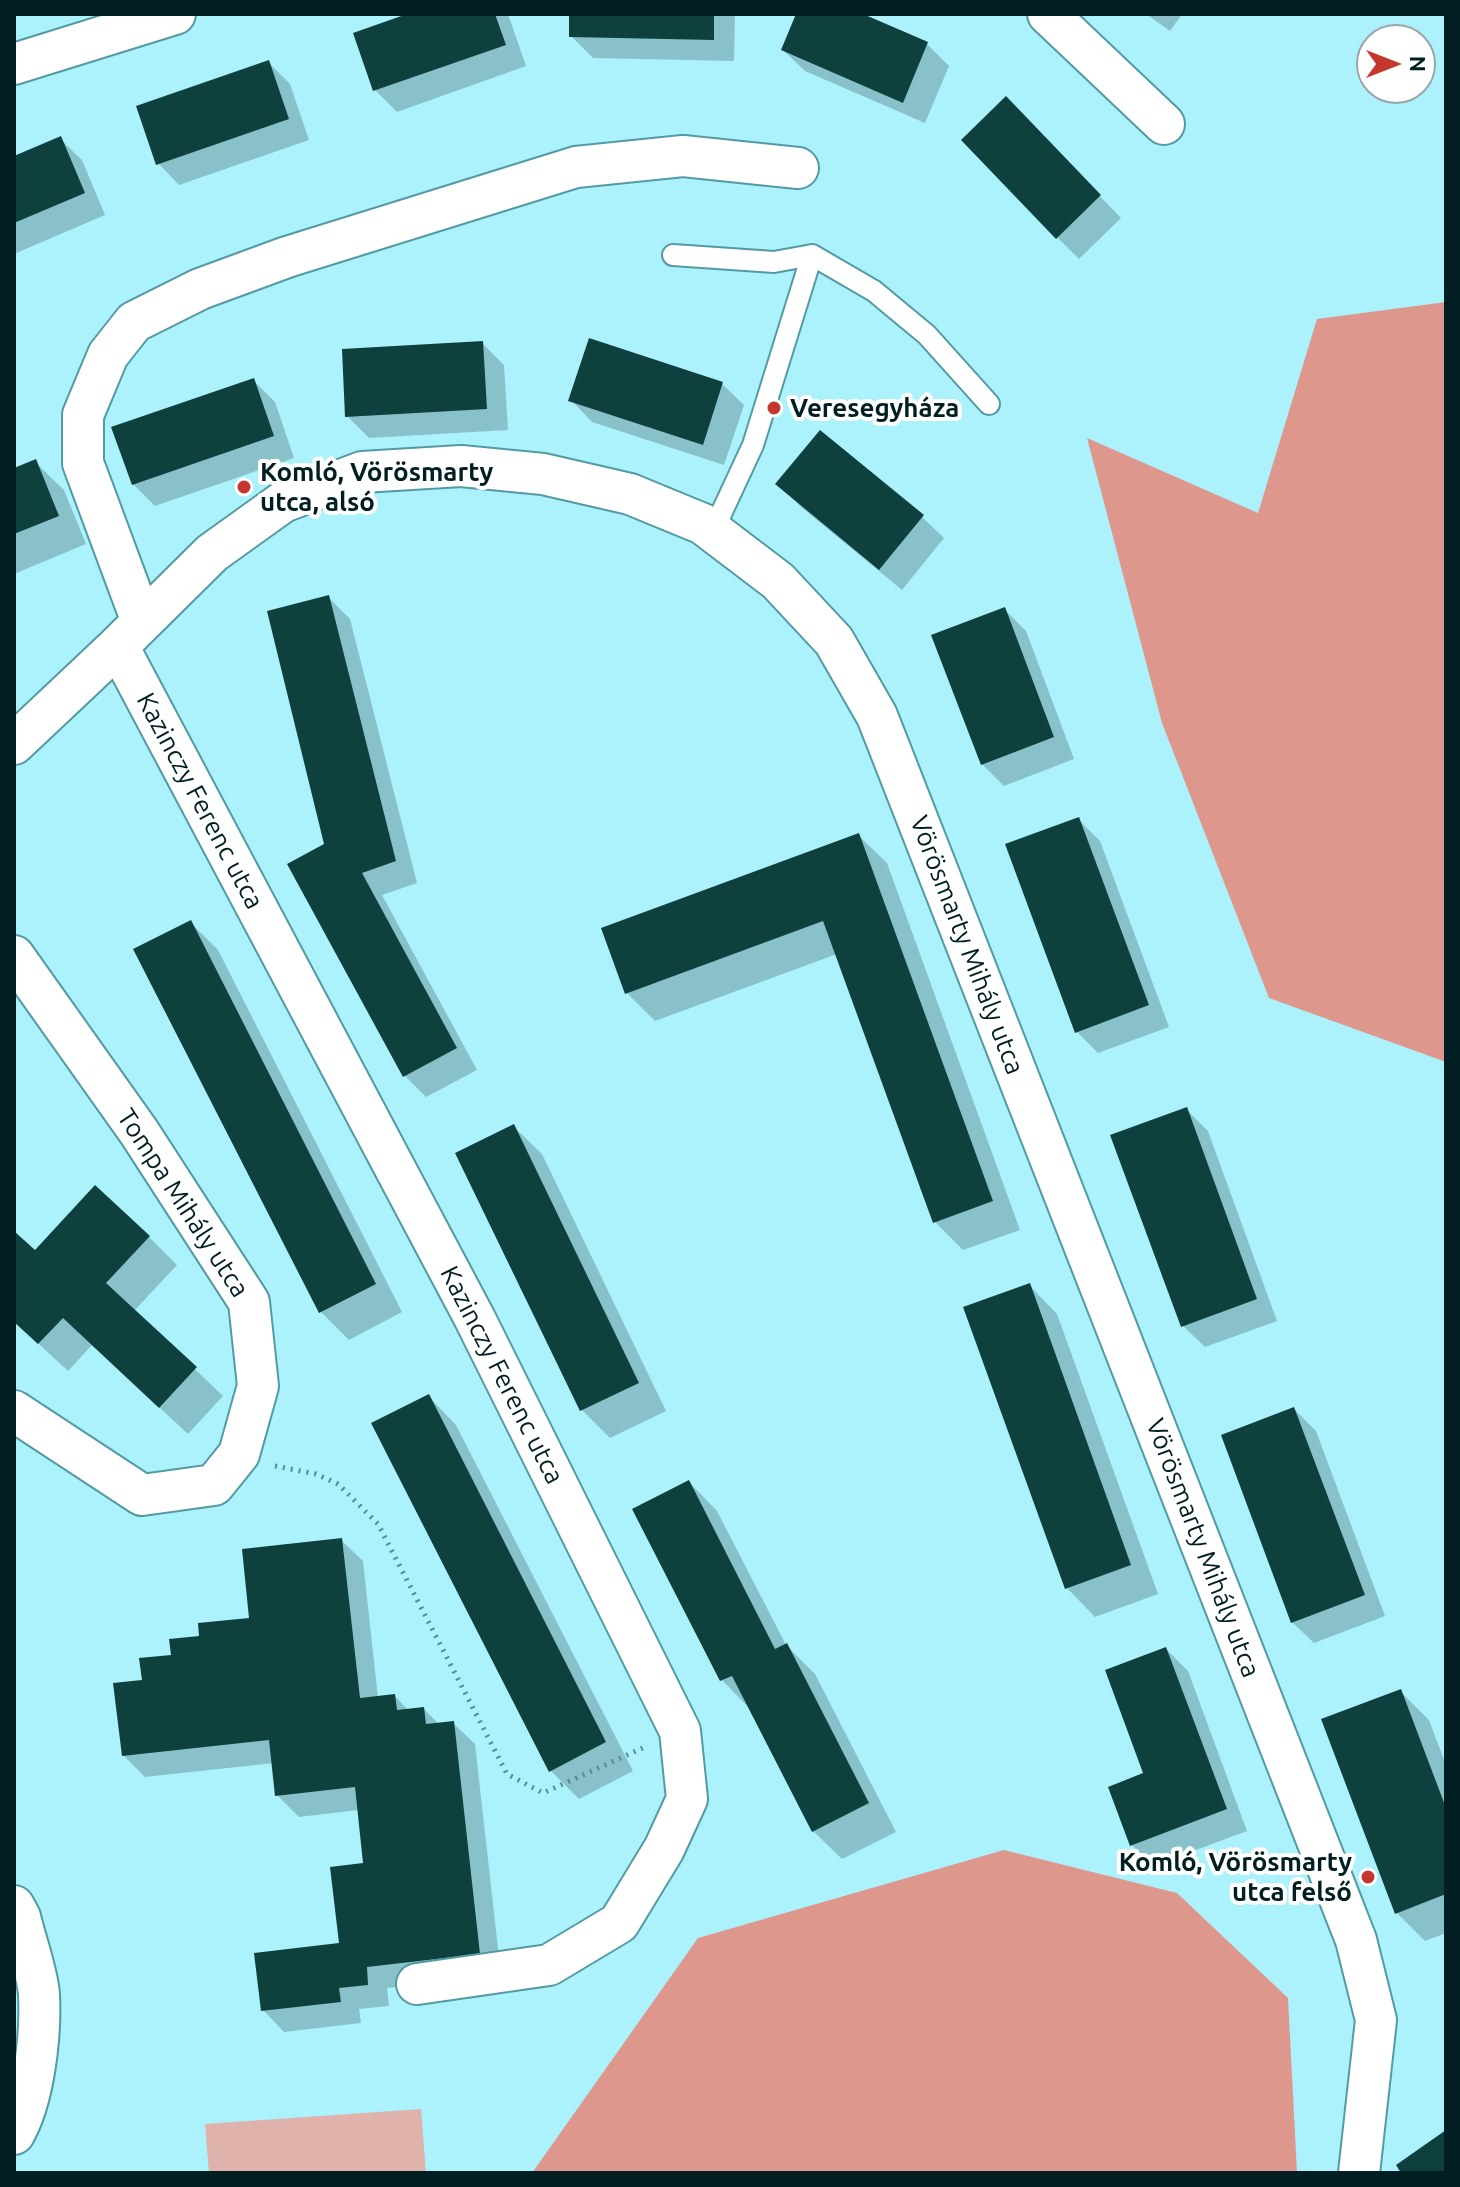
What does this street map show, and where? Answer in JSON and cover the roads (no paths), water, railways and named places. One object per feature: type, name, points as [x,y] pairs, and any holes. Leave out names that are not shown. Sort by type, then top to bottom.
[{"type":"street","points":[[14,64],[175,14]]},
{"type":"street","points":[[1048,14],[1164,124]]},
{"type":"street","name":"Kazinczy Ferenc utca","points":[[417,1984],[549,1965],[619,1923],[664,1849],[687,1799],[680,1731],[130,634],[83,463],[83,415],[108,355],[134,322],[200,289],[287,257],[576,167],[683,156],[798,168]]},
{"type":"street","name":"Vörösmarty Mihály utca","points":[[14,744],[212,553],[283,502],[362,472],[461,466],[543,474],[630,494],[703,524],[778,581],[834,641],[877,716],[1356,1940],[1376,2020],[1359,2173]]},
{"type":"street","name":"Tompa Mihály utca","points":[[14,956],[139,1132],[249,1302],[258,1386],[239,1454],[214,1485],[142,1495],[22,1429]]},
{"type":"street","points":[[14,1906],[20,1917],[39,1993],[36,2060],[23,2119],[14,2134]]},
{"type":"lane","points":[[673,255],[774,262],[812,255],[874,291],[927,335],[989,404]]},
{"type":"lane","points":[[713,531],[753,445],[812,255]]},
{"type":"place","name":"Veresegyháza","points":[[774,408]]},
{"type":"place","name":"Komló, Vörösmarty utca, alsó","points":[[244,487]]},
{"type":"place","name":"Komló, Vörösmarty utca felső","points":[[1368,1877]]}]
